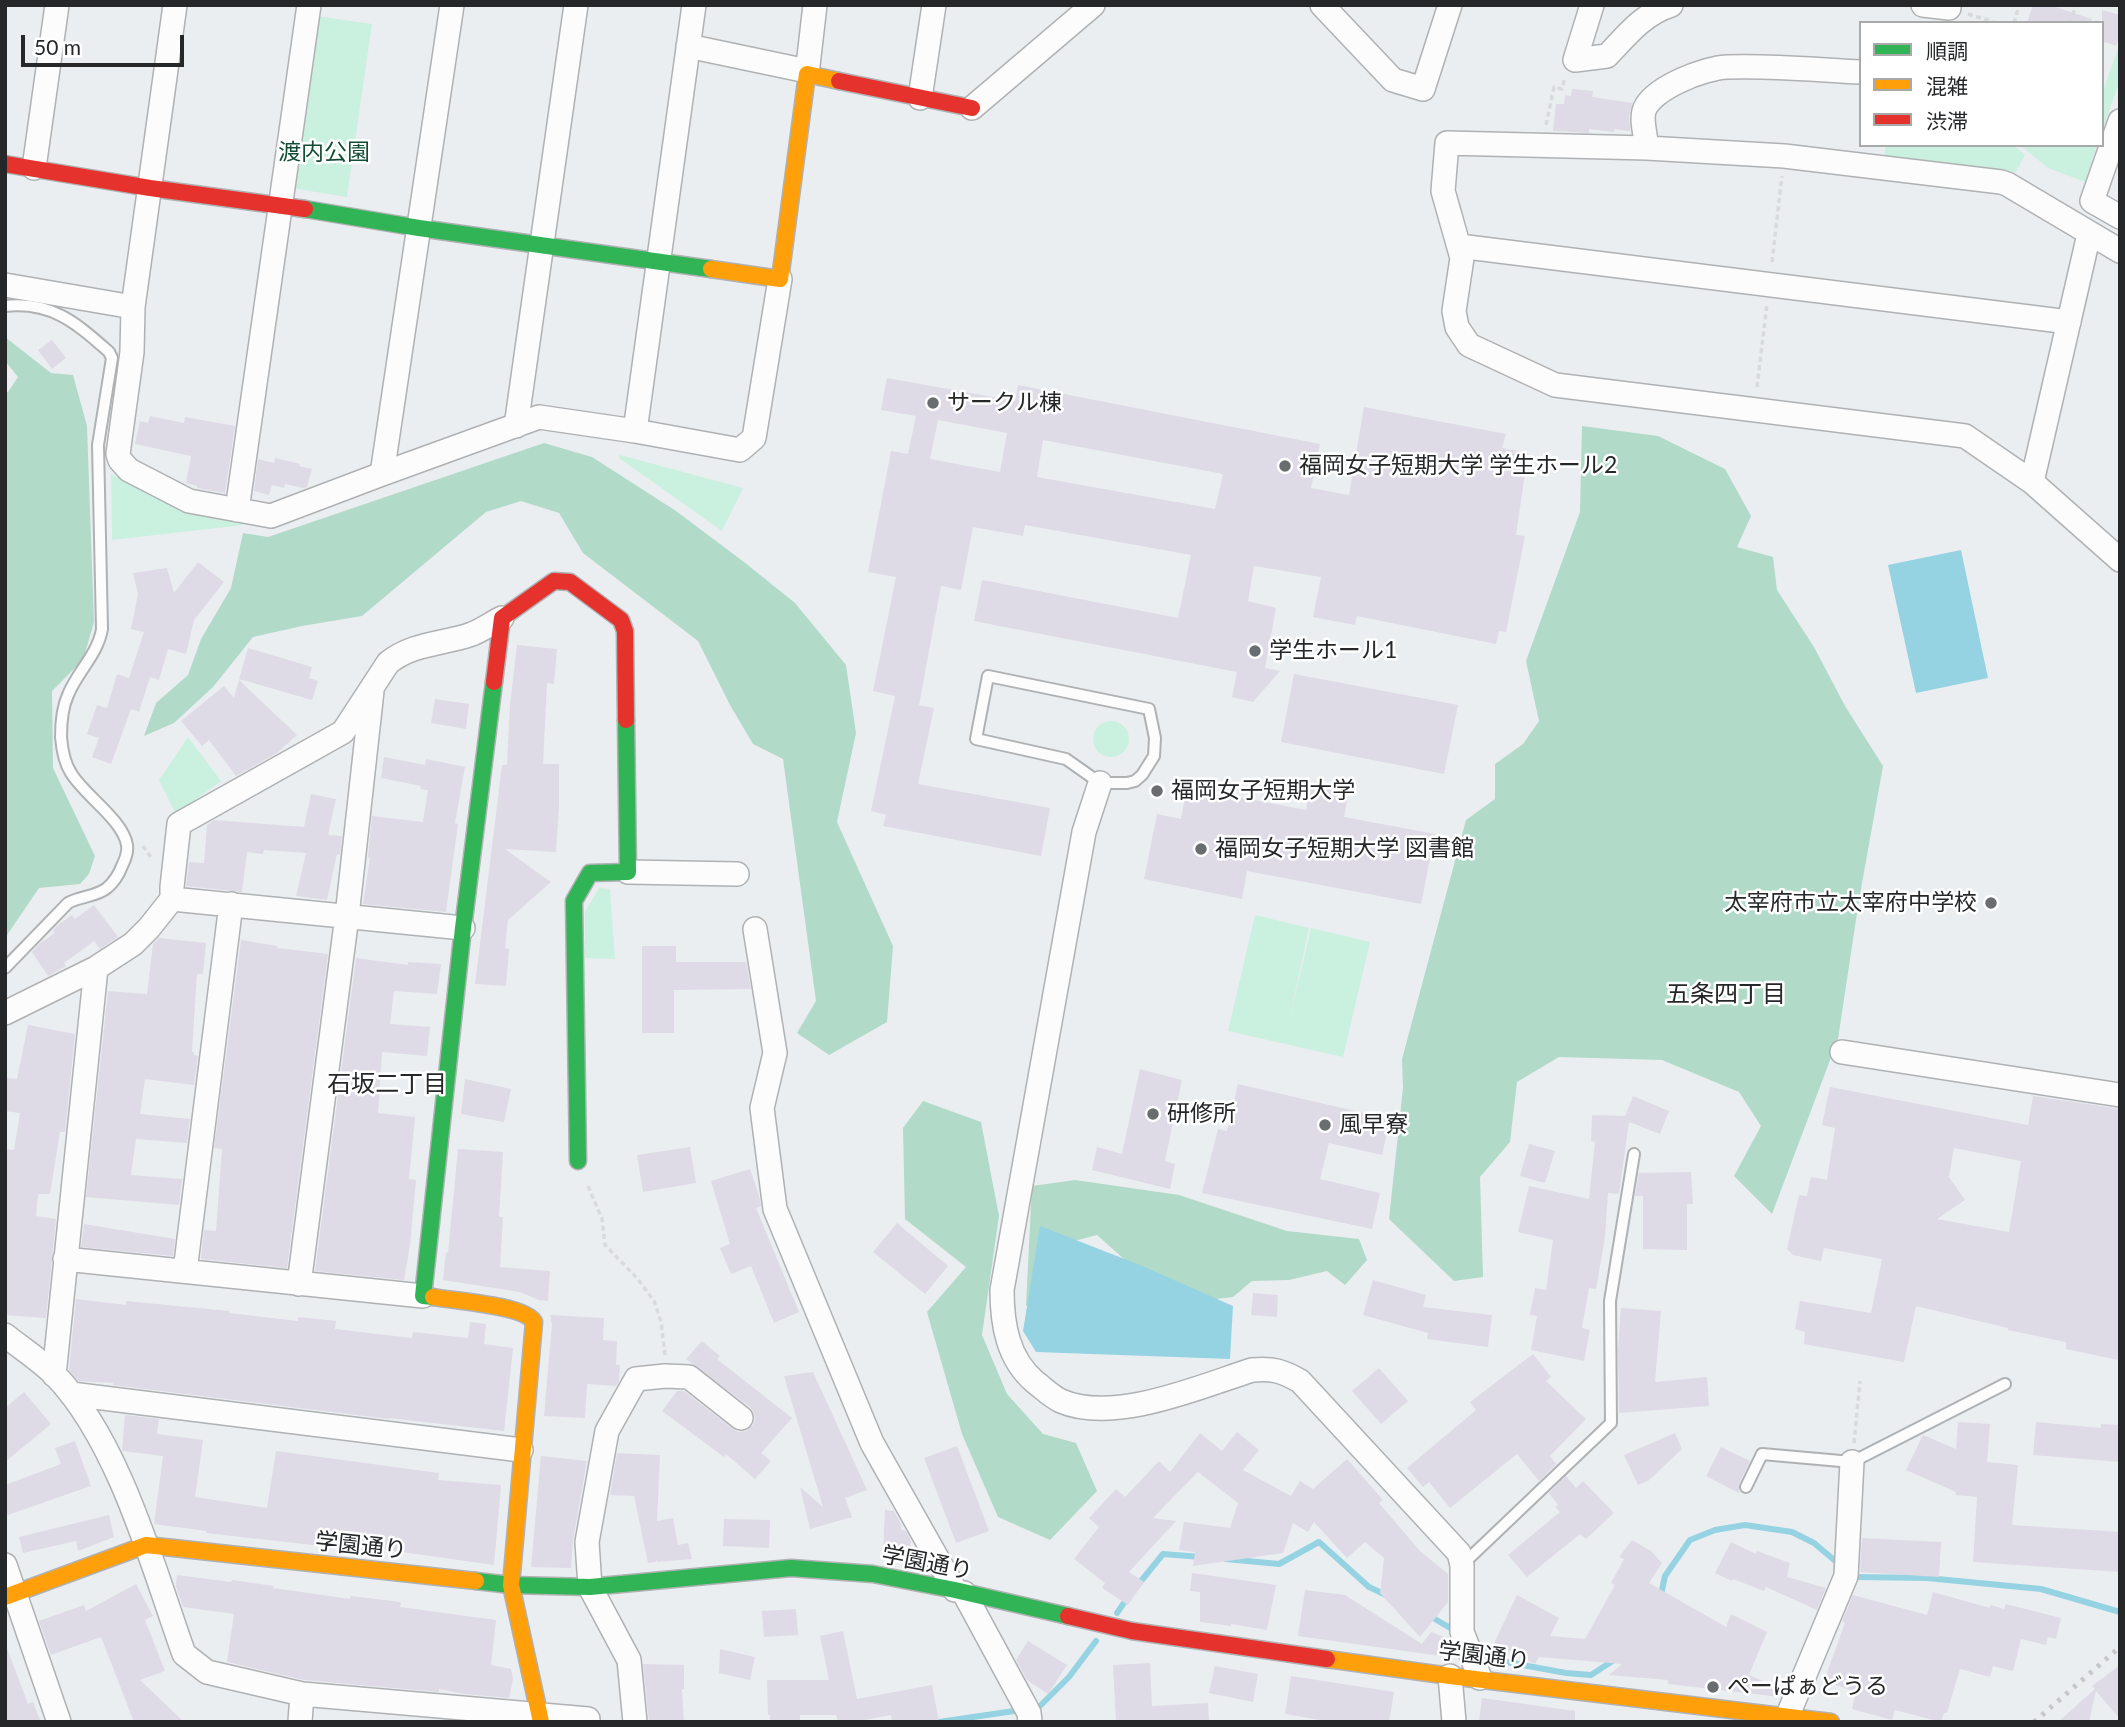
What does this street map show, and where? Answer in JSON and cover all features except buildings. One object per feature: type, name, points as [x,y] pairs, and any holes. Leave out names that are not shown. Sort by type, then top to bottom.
[{"type":"street","points":[[34,168],[57,5]]},
{"type":"street","points":[[175,5],[133,307],[132,352],[119,445],[120,460],[129,470],[189,501],[271,516],[539,417],[740,450],[754,438],[780,279],[816,5]]},
{"type":"street","points":[[237,510],[309,5]]},
{"type":"street","points":[[382,474],[452,5]]},
{"type":"street","points":[[516,426],[576,5]]},
{"type":"street","points":[[635,431],[694,5]]},
{"type":"street","points":[[920,98],[934,5]]},
{"type":"street","points":[[688,46],[972,108],[1093,5]]},
{"type":"street","points":[[1322,5],[1393,80],[1423,89],[1450,5]]},
{"type":"street","points":[[1592,5],[1575,60],[1607,56],[1636,24],[1657,10],[1671,5]]},
{"type":"street","points":[[1923,5],[1948,12]]},
{"type":"street","points":[[1647,148],[1643,114],[1645,108],[1659,93],[1695,75],[1724,67],[1859,72]]},
{"type":"street","points":[[2120,121],[2092,201],[2120,217]]},
{"type":"street","points":[[2120,251],[2000,182],[1784,156],[1647,148],[1447,143],[1443,191],[1462,258],[1454,311],[1457,327],[1469,345],[1555,385],[1965,436],[2032,482],[2120,560]]},
{"type":"street","points":[[5,164],[419,228],[780,279]]},
{"type":"street","points":[[2032,482],[2089,234]]},
{"type":"street","points":[[1459,246],[2069,322]]},
{"type":"street","points":[[5,285],[133,307]]},
{"type":"street","points":[[5,1013],[96,968],[141,937],[172,899],[179,824],[343,732],[388,663],[398,655],[473,633],[502,618],[555,581],[570,582],[624,625],[628,872]]},
{"type":"street","points":[[423,1296],[463,928],[502,618]]},
{"type":"street","points":[[299,1284],[347,916],[372,687]]},
{"type":"street","points":[[1100,783],[1084,832],[1002,1290],[1002,1312],[1015,1358],[1028,1375],[1059,1400],[1079,1407],[1100,1409],[1144,1404],[1252,1370],[1283,1371],[1300,1381],[1459,1553],[1462,1565],[1462,1632],[1480,1678]]},
{"type":"street","points":[[578,1161],[574,901],[590,873],[737,873]]},
{"type":"street","points":[[172,899],[463,928]]},
{"type":"street","points":[[186,1271],[231,904]]},
{"type":"street","points":[[755,929],[775,1053],[762,1108],[775,1209],[872,1443],[960,1591],[1029,1713],[1030,1722]]},
{"type":"street","points":[[54,1375],[96,968]]},
{"type":"street","points":[[1842,1052],[2120,1095]]},
{"type":"street","points":[[65,1259],[423,1296],[517,1310],[530,1317],[534,1330],[521,1450],[511,1585],[541,1719]]},
{"type":"street","points":[[5,1335],[54,1375],[71,1394],[95,1430],[117,1471],[184,1654],[206,1672],[302,1694],[541,1719],[587,1719]]},
{"type":"street","points":[[635,1722],[629,1660],[590,1587],[587,1542],[607,1431],[636,1379],[665,1376],[689,1377],[741,1418]]},
{"type":"street","points":[[71,1394],[521,1450]]},
{"type":"street","points":[[1786,1719],[1846,1576],[1852,1462]]},
{"type":"street","name":"学園通り","points":[[11,1595],[145,1545],[511,1585],[590,1587],[790,1568],[873,1574],[1132,1631],[1450,1676],[1786,1719],[1831,1722]]},
{"type":"street","points":[[5,1565],[11,1595],[59,1722]]},
{"type":"street","points":[[1450,1676],[1454,1722]]},
{"type":"street","points":[[300,1722],[302,1694]]},
{"type":"lane","points":[[5,306],[37,306],[59,314],[78,326],[109,352],[112,358],[99,445],[102,629],[97,647],[68,693],[62,714],[61,738],[67,767],[115,823],[124,838],[127,850],[123,864],[110,886],[68,903],[5,968]]},
{"type":"lane","points":[[988,676],[1149,709],[1156,747],[1147,769],[1135,781],[1100,783],[1066,759],[976,739],[988,676]]},
{"type":"lane","points":[[1462,1565],[1611,1423],[1610,1301],[1634,1154]]},
{"type":"lane","points":[[1746,1487],[1762,1454],[1852,1462],[2005,1384]]},
{"type":"path","points":[[1948,12],[1988,21]]},
{"type":"path","points":[[1546,127],[1554,87],[1562,89],[1567,68]]},
{"type":"path","points":[[578,1161],[602,1219],[605,1245],[637,1278],[654,1301],[661,1322],[665,1376]]},
{"type":"path","points":[[1852,1462],[1860,1381]]},
{"type":"green space","name":"渡内公園","points":[[316,16],[372,24],[347,197],[297,189],[291,182]]},
{"type":"green space","points":[[2120,42],[2120,80],[2104,125],[2104,88]]},
{"type":"green space","points":[[1886,147],[2015,147],[2025,155],[2016,172],[1884,156]]},
{"type":"green space","points":[[2022,147],[2096,147],[2085,182],[2048,168]]},
{"type":"green space","points":[[5,337],[51,373],[73,375],[87,426],[94,622],[83,660],[52,691],[53,768],[95,856],[89,874],[80,884],[39,888],[5,938],[5,392],[8,392],[18,377],[5,361]]},
{"type":"green space","points":[[1582,426],[1658,436],[1725,469],[1751,516],[1737,547],[1773,557],[1777,590],[1814,647],[1845,706],[1883,766],[1838,1039],[1772,1214],[1734,1176],[1761,1126],[1739,1092],[1662,1060],[1559,1057],[1517,1082],[1510,1142],[1480,1177],[1483,1277],[1454,1281],[1389,1219],[1403,1088],[1402,1059],[1466,820],[1495,799],[1495,764],[1523,744],[1539,721],[1526,661],[1580,512]]},
{"type":"green space","points":[[544,443],[592,457],[676,511],[795,603],[846,665],[856,733],[837,822],[893,946],[887,1022],[829,1055],[797,1033],[816,1001],[783,759],[753,744],[698,641],[583,553],[559,513],[521,501],[486,512],[362,616],[253,637],[213,687],[174,723],[144,736],[156,703],[188,675],[201,639],[231,588],[243,533],[268,537]]},
{"type":"green space","points":[[620,455],[743,488],[722,531],[619,458]]},
{"type":"green space","points":[[111,474],[191,510],[244,521],[243,525],[112,540]]},
{"type":"green space","points":[[1111,721],[1124,726],[1129,739],[1124,752],[1111,757],[1098,752],[1093,739],[1098,726]]},
{"type":"green space","points":[[188,737],[221,781],[176,814],[159,780]]},
{"type":"green space","points":[[599,888],[610,889],[615,959],[585,958],[585,912]]},
{"type":"green space","points":[[1255,915],[1309,928],[1289,1021],[1311,928],[1370,942],[1343,1057],[1228,1031]]},
{"type":"green space","points":[[923,1101],[981,1122],[999,1216],[982,1335],[1007,1394],[1043,1434],[1076,1443],[1097,1491],[1050,1540],[998,1517],[962,1434],[927,1312],[966,1267],[905,1219],[903,1128]]},
{"type":"green space","points":[[1075,1180],[1179,1195],[1287,1231],[1359,1239],[1367,1260],[1345,1285],[1327,1271],[1289,1280],[1252,1281],[1233,1297],[1200,1301],[1151,1283],[1097,1235],[1055,1246],[1057,1341],[1026,1305],[1032,1186]]},
{"type":"water","points":[[1961,550],[1988,678],[1916,693],[1888,565]]},
{"type":"water","points":[[1040,1226],[1140,1265],[1233,1306],[1230,1359],[1036,1352],[1023,1331]]},
{"type":"waterway","points":[[1660,1599],[1665,1576],[1690,1540],[1715,1530],[1745,1525],[1792,1532],[1814,1543],[1840,1565]]},
{"type":"waterway","points":[[1226,1559],[1279,1564],[1319,1542],[1369,1587],[1386,1595]]},
{"type":"waterway","points":[[1137,1586],[1163,1554],[1201,1557]]},
{"type":"waterway","points":[[1856,1577],[1927,1578],[2041,1589],[2120,1612]]},
{"type":"waterway","points":[[1117,1613],[1128,1597]]},
{"type":"waterway","points":[[1428,1615],[1452,1629]]},
{"type":"waterway","points":[[1038,1708],[1069,1677],[1096,1641]]},
{"type":"waterway","points":[[1483,1647],[1506,1662],[1566,1673],[1591,1675],[1614,1660]]},
{"type":"waterway","points":[[939,1722],[1014,1711]]},
{"type":"railway","points":[[2034,1722],[2120,1647]]},
{"type":"traffic: fast","points":[[305,209],[419,228],[711,269]]},
{"type":"traffic: fast","points":[[433,1297],[423,1296],[463,928],[494,682]]},
{"type":"traffic: fast","points":[[578,1161],[574,901],[590,873],[628,872],[626,720]]},
{"type":"traffic: fast","points":[[476,1581],[511,1585],[590,1587],[791,1568],[873,1574],[1068,1616]]},
{"type":"traffic: slow","points":[[711,269],[780,279],[807,74],[839,81]]},
{"type":"traffic: slow","points":[[433,1297],[517,1311],[534,1322],[511,1585],[541,1722]]},
{"type":"traffic: slow","points":[[5,1597],[146,1545],[476,1581]]},
{"type":"traffic: slow","points":[[1327,1659],[1831,1722]]},
{"type":"traffic: jam","points":[[839,81],[972,108]]},
{"type":"traffic: jam","points":[[5,164],[150,188],[305,209]]},
{"type":"traffic: jam","points":[[494,682],[502,618],[554,581],[570,582],[621,620],[625,631],[626,720]]},
{"type":"traffic: jam","points":[[1068,1616],[1132,1631],[1327,1659]]},
{"type":"place","name":"サークル棟","points":[[933,403]]},
{"type":"place","name":"福岡女子短期大学 学生ホール2","points":[[1285,466]]},
{"type":"place","name":"学生ホール1","points":[[1255,651]]},
{"type":"place","name":"福岡女子短期大学","points":[[1157,791]]},
{"type":"place","name":"福岡女子短期大学 図書館","points":[[1201,849]]},
{"type":"place","name":"太宰府市立太宰府中学校","points":[[1991,903]]},
{"type":"place","name":"研修所","points":[[1153,1114]]},
{"type":"place","name":"風早寮","points":[[1325,1125]]},
{"type":"place","name":"ぺーぱぁどうる","points":[[1713,1687]]},
{"type":"district","name":"五条四丁目","points":[[1726,994]]},
{"type":"district","name":"石坂二丁目","points":[[387,1084]]}]
